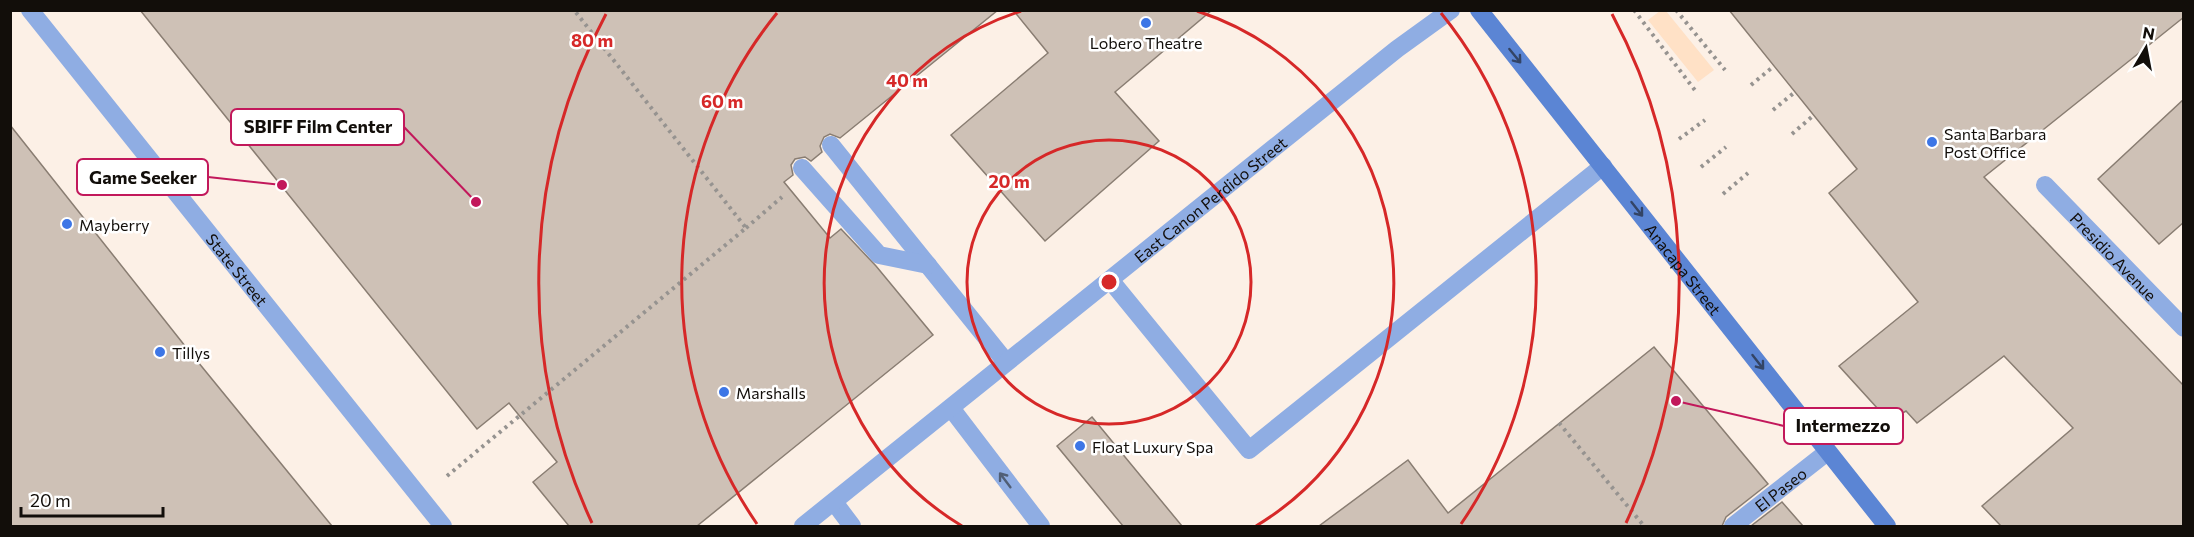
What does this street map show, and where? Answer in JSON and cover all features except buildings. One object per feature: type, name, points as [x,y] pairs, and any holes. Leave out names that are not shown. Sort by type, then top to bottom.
[{"type":"street","name":"State Street","points":[[30,10],[443,526]]},
{"type":"street","name":"East Canon Perdido Street","points":[[803,526],[1006,362],[1112,281],[1396,49],[1452,10]]},
{"type":"street","name":"Anacapa Street","points":[[1479,10],[1787,398],[1826,453],[1887,526]]},
{"type":"street","points":[[831,145],[1006,362]]},
{"type":"street","points":[[1112,281],[1249,450],[1603,166]]},
{"type":"street","points":[[802,168],[879,255],[928,265]]},
{"type":"street","name":"Presidio Avenue","points":[[2045,185],[2184,328]]},
{"type":"street","points":[[951,408],[1041,526]]},
{"type":"street","name":"El Paseo","points":[[1733,526],[1826,453]]},
{"type":"street","points":[[834,502],[852,526]]},
{"type":"path","points":[[422,498],[746,228],[574,10]]},
{"type":"path","points":[[1636,10],[1647,10]]},
{"type":"path","points":[[1636,10],[1697,93]]},
{"type":"path","points":[[1676,10],[1725,70]]},
{"type":"path","points":[[1751,85],[1774,66]]},
{"type":"path","points":[[1773,110],[1795,92]]},
{"type":"path","points":[[1792,134],[1814,115]]},
{"type":"path","points":[[1679,139],[1705,120]]},
{"type":"path","points":[[1701,167],[1726,147]]},
{"type":"path","points":[[1723,194],[1748,173]]},
{"type":"path","points":[[1559,423],[1644,526]]},
{"type":"shaded area","points":[[11,11],[2183,11],[2183,526],[11,526]]},
{"type":"shaded area","points":[[1660,11],[1666,11],[1714,70],[1698,82],[1648,20]]},
{"type":"place","name":"Lobero Theatre","points":[[1146,23]]},
{"type":"place","name":"Santa Barbara Post Office","points":[[1932,142]]},
{"type":"place","name":"Game Seeker","points":[[282,185]]},
{"type":"place","name":"SBIFF Film Center","points":[[476,202]]},
{"type":"place","name":"Mayberry","points":[[67,224]]},
{"type":"place","name":"Tillys","points":[[160,352]]},
{"type":"place","name":"Marshalls","points":[[724,392]]},
{"type":"place","name":"Intermezzo","points":[[1676,401]]},
{"type":"place","name":"Float Luxury Spa","points":[[1080,446]]}]
